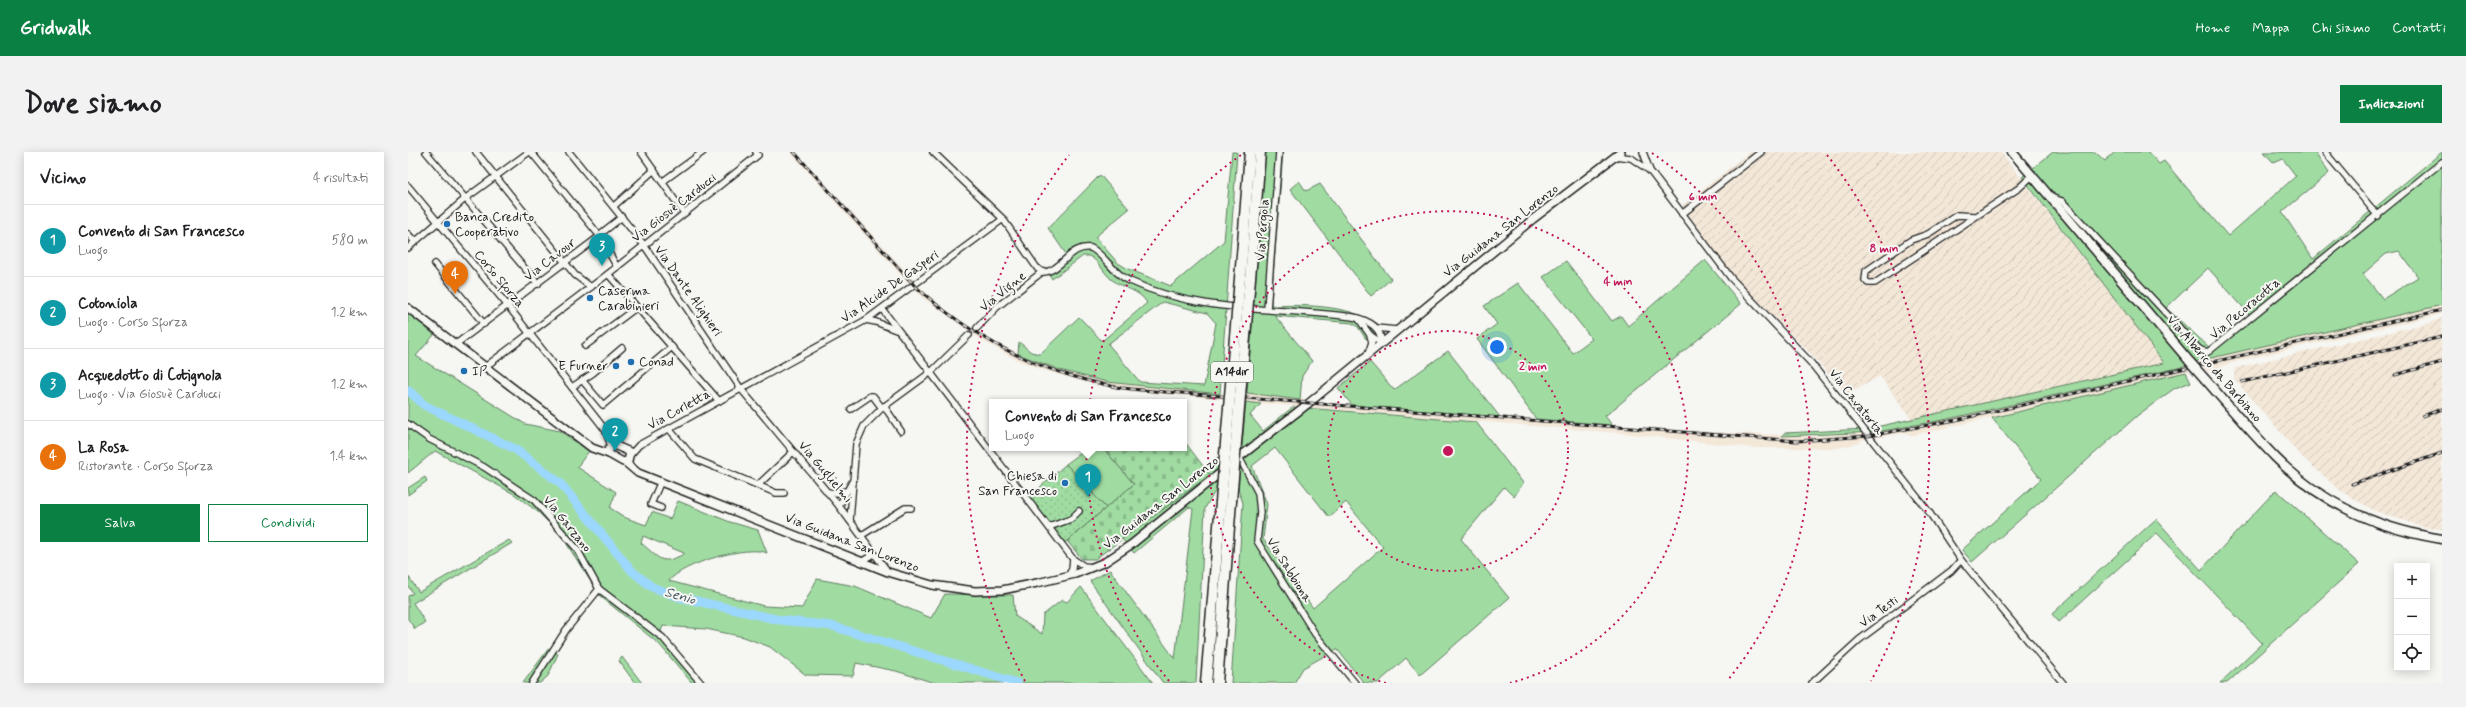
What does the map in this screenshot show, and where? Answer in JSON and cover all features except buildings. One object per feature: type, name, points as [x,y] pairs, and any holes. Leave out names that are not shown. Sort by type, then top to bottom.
[{"type":"highway","name":"A14dir","points":[[1248,243],[1250,152]]},
{"type":"highway","name":"A14dir","points":[[1206,683],[1226,502],[1248,243],[1260,152]]},
{"type":"highway","name":"A14dir","points":[[1217,683],[1226,502]]},
{"type":"main road","name":"Via Alberico da Barbiano","points":[[2012,152],[2190,362],[2276,458],[2317,491],[2348,510],[2390,528],[2442,539]]},
{"type":"street","points":[[426,152],[538,284]]},
{"type":"street","points":[[476,152],[575,275],[591,287]]},
{"type":"street","points":[[408,248],[466,198],[530,152],[599,235],[617,267]]},
{"type":"street","name":"Via Dante Alighieri","points":[[569,152],[614,206],[644,246],[742,389]]},
{"type":"street","points":[[641,152],[684,214]]},
{"type":"street","points":[[662,182],[703,152]]},
{"type":"street","name":"Via Giosuè Carducci","points":[[485,367],[644,246],[758,155],[756,152]]},
{"type":"street","points":[[933,152],[1003,219],[1037,268],[1042,272]]},
{"type":"street","name":"Via Pergola","points":[[1268,309],[1279,152]]},
{"type":"street","points":[[1630,152],[1634,160]]},
{"type":"street","points":[[1643,152],[1650,171]]},
{"type":"street","points":[[1682,214],[1761,152]]},
{"type":"street","points":[[2325,152],[2378,216],[2442,162]]},
{"type":"street","name":"Via Cavatorta","points":[[1618,154],[1634,160],[1650,171],[1731,278],[1811,363],[1929,512],[1961,560],[2063,683]]},
{"type":"street","name":"Via Guidana San Lorenzo","points":[[629,458],[636,467],[657,479],[861,562],[932,585],[975,591],[1002,590],[1068,576],[1105,562],[1132,544],[1382,343],[1533,219],[1618,154]]},
{"type":"street","points":[[614,206],[654,170]]},
{"type":"street","points":[[1976,216],[1958,214],[1928,234],[1911,240],[1866,271],[1865,280],[1868,283],[1875,283],[2019,188],[2033,175]]},
{"type":"street","name":"Corso Sforza","points":[[408,186],[508,306],[606,429],[616,447]]},
{"type":"street","name":"Via Pecoracotta","points":[[2050,197],[2062,201],[2200,350],[2205,352],[2213,350],[2378,216]]},
{"type":"street","name":"Via Cavour","points":[[456,344],[566,263],[622,217]]},
{"type":"street","name":"Via Alcide De Gasperi","points":[[742,389],[866,320],[1003,219]]},
{"type":"street","points":[[408,234],[415,242]]},
{"type":"street","name":"Via Vigne","points":[[977,328],[997,307],[1042,272],[1049,272],[1074,252],[1086,247],[1095,250],[1116,273],[1145,288],[1196,303],[1268,309]]},
{"type":"street","points":[[435,264],[484,324]]},
{"type":"street","points":[[608,274],[719,401]]},
{"type":"street","points":[[585,346],[637,307]]},
{"type":"street","points":[[408,308],[595,450],[629,458]]},
{"type":"street","points":[[882,309],[897,331],[931,372],[989,447]]},
{"type":"street","points":[[1268,309],[1358,318],[1376,328],[1398,330]]},
{"type":"street","points":[[1358,318],[1370,335],[1372,342],[1367,355]]},
{"type":"street","points":[[866,320],[876,322],[897,331]]},
{"type":"street","points":[[1376,328],[1382,338],[1382,343]]},
{"type":"street","points":[[850,520],[858,439],[864,426],[883,407],[931,372],[969,335]]},
{"type":"street","points":[[1370,335],[1382,343]]},
{"type":"street","points":[[582,380],[604,405],[672,347]]},
{"type":"street","points":[[572,387],[622,348]]},
{"type":"street","name":"Via Corletta","points":[[629,458],[639,445],[742,389]]},
{"type":"street","name":"Via Guglielmi","points":[[742,389],[839,506],[888,572]]},
{"type":"street","points":[[851,409],[870,396],[873,396],[901,431]]},
{"type":"street","name":"Via Garzano","points":[[408,424],[429,439],[484,467],[534,500],[577,549],[599,589],[663,638],[701,683]]},
{"type":"street","points":[[669,429],[695,459],[758,485],[784,493]]},
{"type":"street","points":[[587,444],[616,447],[639,445]]},
{"type":"street","points":[[609,454],[616,447]]},
{"type":"street","points":[[616,447],[629,458]]},
{"type":"street","points":[[992,451],[1073,559],[1084,566],[1093,567]]},
{"type":"street","points":[[758,485],[794,452]]},
{"type":"street","name":"Via Sabbiona","points":[[1239,457],[1258,493],[1260,512],[1257,541],[1314,634],[1355,683]]},
{"type":"street","points":[[657,479],[651,504],[661,508]]},
{"type":"street","points":[[839,506],[846,490],[853,480]]},
{"type":"street","points":[[827,492],[837,493],[846,490]]},
{"type":"street","points":[[839,506],[848,503],[852,495]]},
{"type":"street","points":[[862,535],[905,508],[911,508]]},
{"type":"street","points":[[1049,527],[1071,519],[1080,511]]},
{"type":"street","points":[[861,562],[871,556],[867,542]]},
{"type":"street","points":[[1068,576],[1072,569],[1073,559]]},
{"type":"street","name":"Via Testi","points":[[1812,683],[1859,640],[1952,571],[1961,560]]},
{"type":"street","points":[[532,683],[566,630],[599,589]]},
{"type":"shaded area","points":[[790,152],[796,152],[915,281],[910,285]]},
{"type":"shaded area","points":[[1750,152],[2001,152],[2165,363],[1912,420],[1880,376],[1847,395],[1812,355],[1736,279],[1682,206]]},
{"type":"shaded area","points":[[919,286],[943,308],[968,327],[993,341],[1034,360],[1107,382],[1225,395],[1224,399],[1129,391],[1092,384],[1046,371],[1017,360],[983,341],[922,297],[915,290]]},
{"type":"shaded area","points":[[2442,305],[2442,314],[2242,360],[2207,371],[2198,361]]},
{"type":"shaded area","points":[[2442,318],[2442,529],[2426,528],[2375,511],[2341,491],[2303,458],[2234,379],[2235,368],[2430,323]]},
{"type":"shaded area","points":[[2187,364],[2192,370],[1910,436],[1906,433],[1861,440],[1860,443],[1837,448],[1754,448],[1631,434],[1246,402],[1247,393],[1338,404],[1612,425],[1705,432],[1812,436],[1876,432],[1943,420],[2178,368]]},
{"type":"green space","points":[[1232,152],[1237,152],[1220,394],[1107,382],[1060,370],[1018,354],[1019,342],[1031,352],[1040,354],[1079,317],[1102,341],[1147,303],[1140,295],[1111,279],[1095,260],[1089,256],[1083,256],[1052,279],[1047,271],[1066,254],[1048,228],[1100,175],[1129,209],[1095,237],[1118,263],[1128,269],[1171,286],[1224,241]],"holes":[[[1163,302],[1207,313],[1216,323],[1204,386],[1140,382],[1108,344]]]},
{"type":"green space","points":[[1265,152],[1283,152],[1271,304],[1274,306],[1301,305],[1331,308],[1359,315],[1382,327],[1366,339],[1358,327],[1352,323],[1275,316],[1312,361],[1302,376],[1300,400],[1247,393]]},
{"type":"green space","points":[[2053,152],[2095,152],[2105,161],[2115,152],[2148,152],[2159,164],[2164,161],[2228,236],[2296,176],[2283,159],[2274,163],[2264,152],[2315,152],[2329,173],[2282,212],[2313,259],[2442,152],[2442,305],[2198,361],[2178,368],[1943,420],[1876,432],[1782,436],[1784,433],[1867,429],[2164,363],[2022,177]],"holes":[[[2399,251],[2418,277],[2383,299],[2363,274],[2386,254]],[[2208,268],[2249,314],[2210,348],[2166,308]]]},
{"type":"green space","points":[[1299,181],[1306,191],[1320,184],[1391,279],[1371,296],[1290,189]]},
{"type":"green space","points":[[1705,260],[1741,304],[1605,416],[1612,425],[1536,419],[1477,339],[1497,324],[1484,306],[1518,283],[1573,353],[1592,339],[1543,277],[1566,261],[1612,321],[1621,316],[1628,326]]},
{"type":"green space","points":[[408,311],[434,335],[416,356],[525,424],[560,431],[589,451],[577,467],[616,492],[610,508],[626,518],[646,525],[652,512],[670,519],[678,501],[730,522],[758,530],[767,553],[745,551],[715,557],[687,568],[669,581],[764,606],[802,608],[817,579],[855,586],[931,618],[945,594],[1013,595],[1015,616],[1042,634],[1043,615],[1062,600],[1067,602],[1081,587],[1153,683],[935,683],[896,671],[856,663],[853,676],[806,675],[770,647],[744,637],[706,629],[663,626],[661,631],[705,683],[692,683],[659,644],[600,596],[561,535],[538,512],[514,494],[435,451],[408,473]],"holes":[[[643,536],[684,553],[670,560],[661,559],[641,543]]]},
{"type":"green space","points":[[1448,351],[1500,417],[1352,405],[1338,388],[1370,362],[1394,390]]},
{"type":"green space","points":[[2186,372],[2191,382],[2175,388],[2138,415],[1972,562],[1962,550],[2041,479],[1992,418]]},
{"type":"green space","points":[[1246,402],[1261,404],[1250,415],[1263,431],[1293,407],[1476,422],[1523,483],[1514,497],[1504,487],[1461,539],[1509,598],[1420,675],[1406,658],[1378,683],[1364,683],[1337,649],[1303,668],[1294,683],[1231,683],[1243,503],[1238,489]],"holes":[[[1275,448],[1329,517],[1346,502],[1383,547],[1313,608],[1263,539],[1267,504],[1252,466]]]},
{"type":"green space","points":[[1187,445],[1210,475],[1095,559],[1082,559],[1067,541],[1134,484],[1106,451],[1187,451]]},
{"type":"green space","points":[[1084,451],[1106,451],[1134,484],[1106,508],[1066,464]]},
{"type":"green space","points":[[1218,457],[1217,488],[1205,508],[1196,683],[1163,683],[1090,581],[1110,570],[1175,659],[1193,509],[1189,507],[1134,553],[1122,539],[1210,475],[1205,468]]},
{"type":"green space","points":[[1066,464],[1106,508],[1062,545],[1026,495],[1038,489]]},
{"type":"green space","points":[[425,477],[427,481],[408,495],[408,488]]},
{"type":"green space","points":[[2276,490],[2359,564],[2227,683],[2220,683],[2262,643],[2157,533],[2059,622],[2052,614],[2156,519],[2201,570]]},
{"type":"green space","points":[[509,540],[512,543],[413,603],[425,622],[415,629],[408,619],[408,596],[413,593],[408,586],[408,576],[419,592]]},
{"type":"green space","points":[[549,648],[558,654],[548,676],[540,683],[523,683]]},
{"type":"green space","points":[[622,657],[642,683],[635,683],[619,661]]},
{"type":"waterway","name":"Senio","points":[[408,390],[424,405],[515,449],[560,483],[632,571],[652,587],[679,597],[780,620],[832,626],[1017,683]]},
{"type":"railway","points":[[794,152],[914,285],[959,322],[1008,351],[1033,362],[1087,381],[1136,390],[1797,441],[1868,436],[1956,420],[2442,310]]},
{"type":"railway","points":[[2242,382],[2442,337]]},
{"type":"railway","points":[[2395,375],[2442,362]]},
{"type":"railway","points":[[2423,416],[2442,409]]},
{"type":"railway","points":[[2352,484],[2442,453]]},
{"type":"place","name":"Banca Credito Cooperativo","points":[[447,224]]},
{"type":"place","name":"Acquedotto di Cotignola","points":[[602,266]]},
{"type":"place","name":"La Rosa","points":[[455,294]]},
{"type":"place","name":"Caserma Carabinieri","points":[[590,298]]},
{"type":"place","name":"Conad","points":[[631,362]]},
{"type":"place","name":"E Furner","points":[[616,366]]},
{"type":"place","name":"IP","points":[[464,371]]},
{"type":"place","name":"Cotoniola","points":[[615,451]]},
{"type":"place","name":"Chiesa di San Francesco","points":[[1065,483]]},
{"type":"place","name":"Convento di San Francesco","points":[[1088,497]]}]
